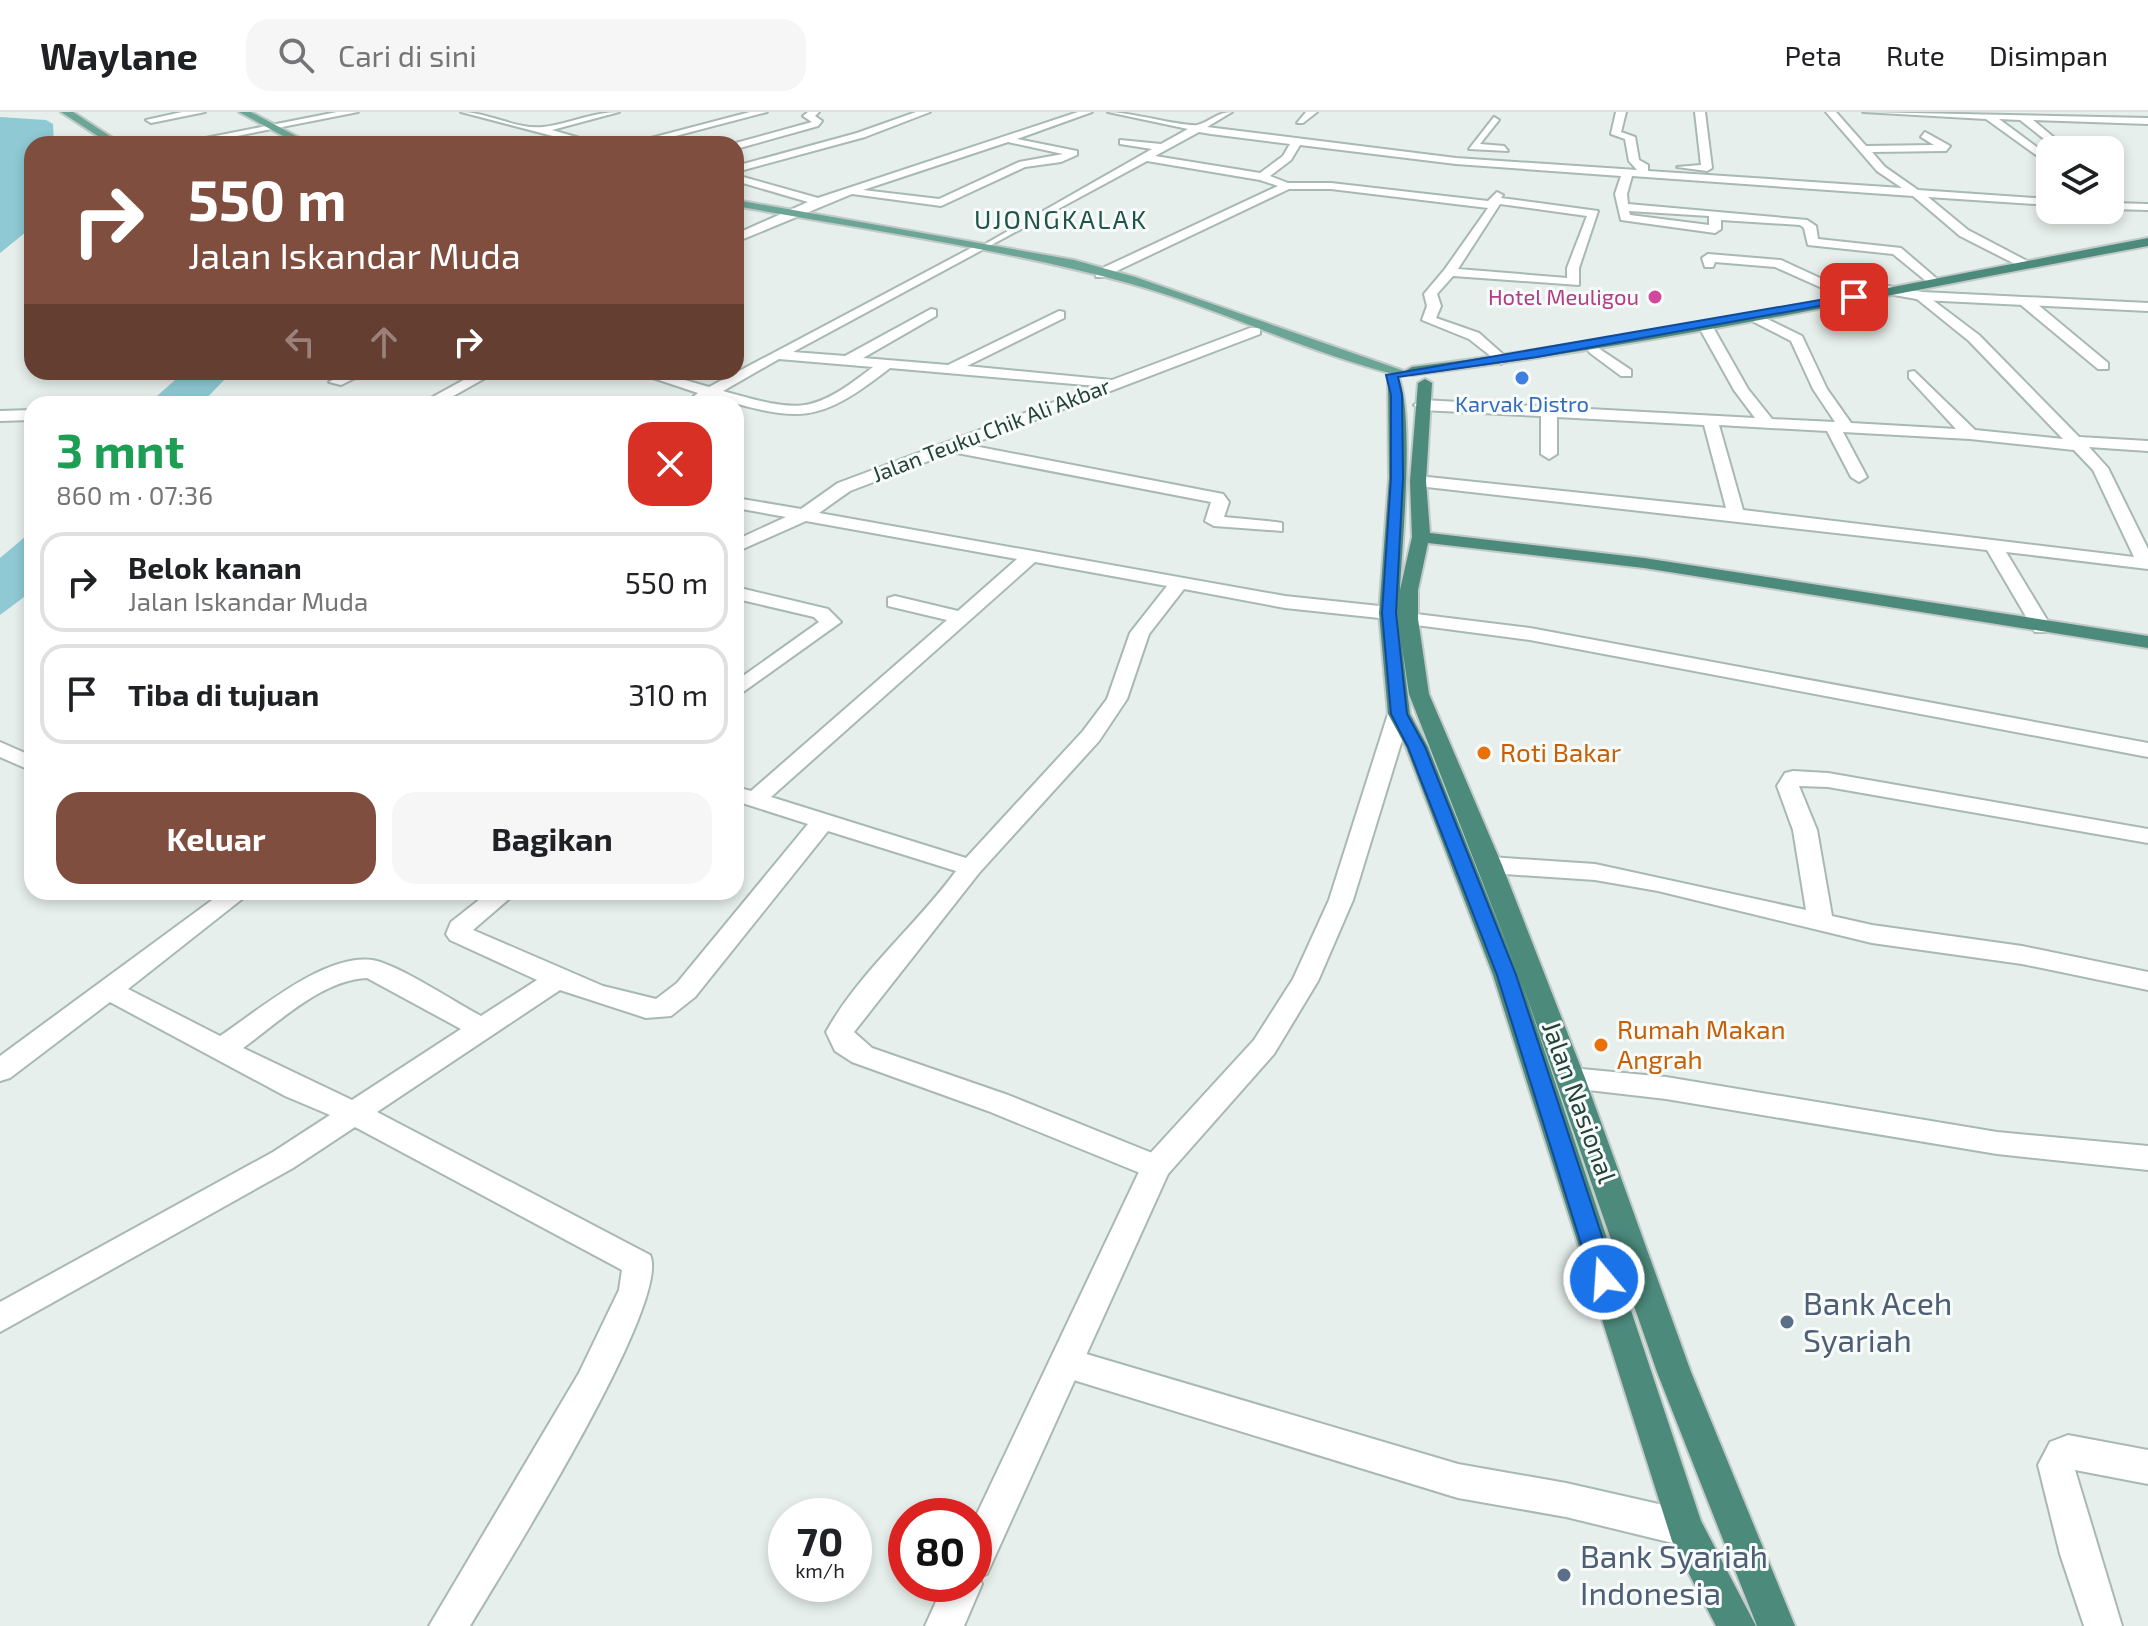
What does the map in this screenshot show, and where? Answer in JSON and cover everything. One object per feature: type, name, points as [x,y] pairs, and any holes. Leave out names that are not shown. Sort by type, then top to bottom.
[{"type":"highway","points":[[1398,374],[1501,360],[2148,244]]},
{"type":"highway","points":[[1398,374],[1424,374],[1427,381],[2148,244]]},
{"type":"highway","name":"Jalan Nasional","points":[[1398,374],[1399,714],[1417,747],[1506,975],[1685,1528],[1737,1626]]},
{"type":"highway","name":"Jalan Nasional","points":[[1427,381],[1422,405],[1418,481],[1421,537],[1399,602],[1426,716],[1490,865],[1571,1078],[1685,1401],[1776,1626]]},
{"type":"highway","points":[[1421,537],[1658,565],[2042,628],[2148,642]]},
{"type":"highway","points":[[1643,1400],[1685,1401]]},
{"type":"main road","points":[[66,112],[104,136]]},
{"type":"main road","points":[[244,112],[292,136]]},
{"type":"main road","points":[[744,207],[1057,260],[1131,280],[1398,374]]},
{"type":"main road","points":[[981,248],[1112,280],[1255,331],[1398,374]]},
{"type":"street","points":[[151,120],[200,112]]},
{"type":"street","points":[[237,136],[353,112]]},
{"type":"street","points":[[466,112],[563,136]]},
{"type":"street","points":[[539,130],[614,112]]},
{"type":"street","points":[[665,136],[762,112]]},
{"type":"street","points":[[744,144],[816,123],[808,116],[814,112]]},
{"type":"street","points":[[895,112],[921,114]]},
{"type":"street","points":[[744,234],[818,202],[1087,112]]},
{"type":"street","points":[[1113,112],[1296,143],[1627,174]]},
{"type":"street","points":[[1300,121],[1312,112]]},
{"type":"street","points":[[1621,112],[1616,134],[1630,137],[1636,165]]},
{"type":"street","points":[[1450,272],[1574,282],[1573,268],[1589,233],[1611,215],[1627,174],[1636,165],[1707,166],[1700,112]]},
{"type":"street","points":[[1831,112],[1896,181],[1919,195],[1933,210],[1964,233],[2025,265]]},
{"type":"street","points":[[1868,112],[2148,121]]},
{"type":"street","points":[[518,126],[558,113]]},
{"type":"street","points":[[744,167],[921,114]]},
{"type":"street","points":[[744,375],[1148,158],[1221,115]]},
{"type":"street","points":[[1990,117],[2036,153]]},
{"type":"street","points":[[2024,118],[2046,136]]},
{"type":"street","points":[[1494,120],[1473,147],[1521,150]]},
{"type":"street","points":[[1865,149],[1918,151],[1946,148],[1925,135]]},
{"type":"street","points":[[850,192],[924,204],[941,203],[1026,163],[1064,158],[1073,153],[1006,140]]},
{"type":"street","points":[[1124,142],[1165,148]]},
{"type":"street","points":[[1262,177],[1287,158],[1296,143]]},
{"type":"street","points":[[1918,151],[1928,159]]},
{"type":"street","points":[[1148,158],[1262,177],[1287,186],[1331,186],[1587,210],[1611,215],[1715,216],[1803,222],[1810,226],[1812,242],[1897,251],[1931,281]]},
{"type":"street","points":[[1636,165],[1919,195],[2036,201]]},
{"type":"street","points":[[1501,360],[1474,336],[1429,320],[1434,306],[1430,294],[1450,272],[1494,202],[1526,166]]},
{"type":"street","points":[[744,180],[818,202]]},
{"type":"street","points":[[1100,274],[1287,186]]},
{"type":"street","points":[[2124,206],[2148,207]]},
{"type":"street","points":[[1709,264],[1708,258],[1777,263],[1854,297]]},
{"type":"street","points":[[1837,271],[1892,292],[1922,296],[2148,307]]},
{"type":"street","points":[[1922,296],[1974,338],[2100,468],[2116,507],[2148,564]]},
{"type":"street","points":[[2026,302],[2103,366]]},
{"type":"street","points":[[845,362],[931,313]]},
{"type":"street","points":[[949,369],[1059,315]]},
{"type":"street","points":[[1759,319],[1797,339],[1839,426],[1859,477]]},
{"type":"street","points":[[1707,329],[1741,390],[1766,422]]},
{"type":"street","name":"Jalan Teuku Chik Ali Akbar","points":[[744,543],[804,515],[844,487],[1255,331]]},
{"type":"street","points":[[1595,350],[1626,373]]},
{"type":"street","points":[[781,355],[1115,382]]},
{"type":"street","points":[[744,399],[809,412],[853,388],[885,365]]},
{"type":"street","points":[[1914,375],[1970,434]]},
{"type":"street","points":[[336,382],[341,380]]},
{"type":"street","points":[[443,396],[474,380]]},
{"type":"street","points":[[668,380],[726,396]]},
{"type":"street","points":[[706,396],[735,380]]},
{"type":"street","points":[[1422,405],[1839,426],[2079,444],[2148,446]]},
{"type":"street","points":[[1549,410],[1549,454]]},
{"type":"street","points":[[0,416],[24,415]]},
{"type":"street","points":[[1710,419],[1736,514]]},
{"type":"street","points":[[948,446],[1218,499],[1221,502],[1214,521],[1276,527]]},
{"type":"street","points":[[1418,481],[1736,514],[2148,564]]},
{"type":"street","points":[[744,504],[1034,554],[1285,602],[1399,602],[1530,634],[1862,699],[2148,750]]},
{"type":"street","points":[[1994,547],[2042,628]]},
{"type":"street","points":[[745,798],[1034,554]]},
{"type":"street","points":[[1156,1167],[998,1103],[862,1055],[841,1039],[842,1025],[849,1015],[939,912],[971,868],[1091,736],[1117,699],[1140,633],[1179,583]]},
{"type":"street","points":[[744,595],[821,613],[831,622],[744,685]]},
{"type":"street","points":[[895,602],[959,617]]},
{"type":"street","points":[[992,1522],[1156,1167],[1264,1047],[1305,981],[1341,900],[1399,714]]},
{"type":"street","points":[[0,749],[24,760]]},
{"type":"street","points":[[1821,923],[1805,830],[1788,786],[1793,778],[1828,780],[2148,836]]},
{"type":"street","points":[[745,798],[971,868]]},
{"type":"street","points":[[496,900],[458,932],[557,979],[641,1008],[657,1010],[670,1005],[823,821]]},
{"type":"street","points":[[1490,865],[1595,872],[1642,880],[1821,923],[2022,955],[2148,981]]},
{"type":"street","points":[[0,1071],[229,900]]},
{"type":"street","points":[[223,1048],[329,979],[354,968],[371,969],[480,1027]]},
{"type":"street","points":[[0,1318],[283,1160],[557,979]]},
{"type":"street","points":[[110,991],[295,1088],[352,1112],[632,1258],[640,1269],[636,1291],[583,1397],[448,1626]]},
{"type":"street","points":[[1571,1078],[1666,1088],[1997,1143],[2145,1163]]},
{"type":"street","points":[[1066,1363],[1458,1481],[1566,1500],[1685,1528]]},
{"type":"street","points":[[2103,1626],[2079,1554],[2056,1465],[2062,1454],[2068,1452],[2148,1467]]},
{"type":"street","points":[[944,1626],[955,1602]]},
{"type":"water","points":[[0,117],[46,120],[53,124],[54,136],[24,136],[24,234],[0,253]]},
{"type":"water","points":[[175,380],[224,380],[209,396],[157,396]]},
{"type":"water","points":[[24,538],[24,597],[0,615],[0,558]]},
{"type":"place","name":"Hotel Meuligou","points":[[1655,297]]},
{"type":"place","name":"Karvak Distro","points":[[1522,378]]},
{"type":"place","name":"Roti Bakar","points":[[1484,753]]},
{"type":"place","name":"Rumah Makan Angrah","points":[[1601,1045]]},
{"type":"place","name":"Bank Aceh Syariah","points":[[1787,1322]]},
{"type":"place","name":"Bank Syariah Indonesia","points":[[1564,1575]]},
{"type":"district","name":"UJONGKALAK","points":[[1061,220]]},
{"type":"route","points":[[1604,1279],[1506,975],[1417,747],[1399,714],[1389,613],[1397,478],[1397,395],[1391,377],[1397,371],[1461,366],[1537,354],[1854,297]]}]
